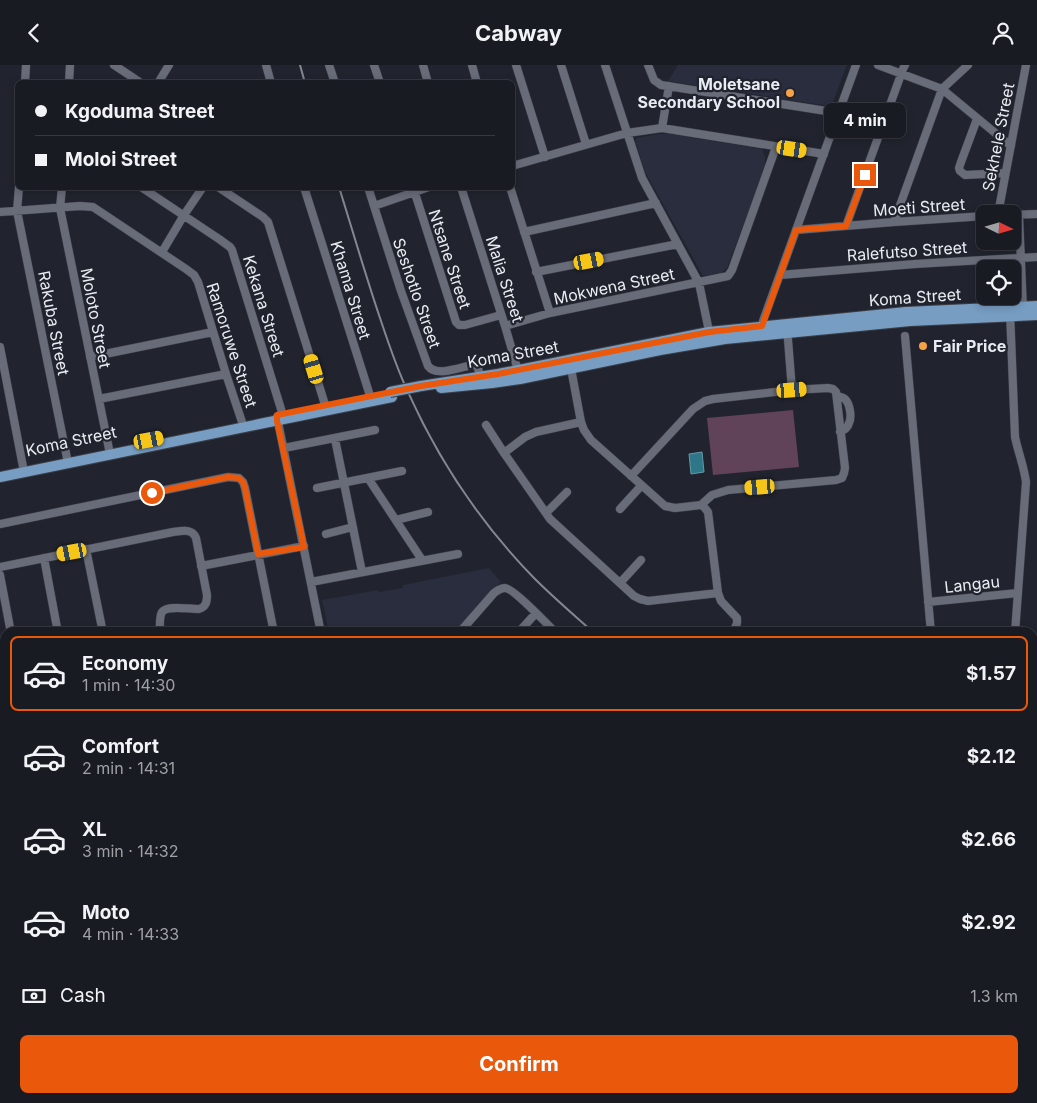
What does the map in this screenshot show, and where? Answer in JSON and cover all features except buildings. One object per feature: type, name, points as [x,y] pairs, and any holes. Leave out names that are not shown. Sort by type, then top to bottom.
[{"type":"main road","name":"Koma Street","points":[[1023,311],[1037,306]]},
{"type":"main road","name":"Koma Street","points":[[0,471],[23,469],[391,395],[519,374],[710,336],[787,328],[900,312],[1023,311],[1037,315]]},
{"type":"main road","name":"Koma Street","points":[[0,477],[23,469]]},
{"type":"street","points":[[25,80],[26,65]]},
{"type":"street","points":[[69,80],[70,65]]},
{"type":"street","points":[[114,65],[136,80]]},
{"type":"street","points":[[160,80],[169,65]]},
{"type":"street","points":[[266,65],[270,80]]},
{"type":"street","points":[[329,65],[333,80]]},
{"type":"street","points":[[374,65],[379,80]]},
{"type":"street","points":[[423,65],[427,80]]},
{"type":"street","points":[[472,65],[476,80]]},
{"type":"street","points":[[516,65],[546,157]]},
{"type":"street","points":[[561,65],[586,144]]},
{"type":"street","points":[[606,65],[639,171],[700,283],[710,336]]},
{"type":"street","points":[[648,65],[651,76],[659,84],[839,113]]},
{"type":"street","points":[[762,331],[780,275],[856,65]]},
{"type":"street","points":[[878,65],[942,89],[1010,146]]},
{"type":"street","points":[[846,226],[905,65]]},
{"type":"street","points":[[894,222],[942,89],[968,65]]},
{"type":"street","name":"Sekhele Street","points":[[1000,205],[1026,65]]},
{"type":"street","points":[[662,128],[669,86]]},
{"type":"street","points":[[977,119],[960,162],[960,171],[965,175],[1005,173]]},
{"type":"street","points":[[515,165],[627,133],[662,128],[824,154]]},
{"type":"street","name":"Mokwena Street","points":[[505,326],[550,313],[726,277],[729,275],[776,147]]},
{"type":"street","name":"Rakuba Street","points":[[18,190],[17,211],[67,460]]},
{"type":"street","name":"Moloto Street","points":[[62,190],[60,208],[109,451]]},
{"type":"street","name":"Kekana Street","points":[[146,190],[226,244],[232,250],[280,417],[284,448],[320,627]]},
{"type":"street","points":[[162,252],[201,190]]},
{"type":"street","points":[[222,190],[268,222],[326,408]]},
{"type":"street","name":"Khama Street","points":[[304,190],[371,399]]},
{"type":"street","name":"Seshotlo Street","points":[[369,190],[401,291],[428,366],[433,371],[440,372],[477,364],[481,381]]},
{"type":"street","points":[[374,206],[413,190]]},
{"type":"street","name":"Ntsane Street","points":[[413,190],[456,322],[459,325],[465,325],[501,315]]},
{"type":"street","name":"Malia Street","points":[[462,190],[519,374]]},
{"type":"street","points":[[511,190],[550,313]]},
{"type":"street","points":[[524,232],[656,203]]},
{"type":"street","name":"Ramoruwe Street","points":[[0,212],[93,207],[186,269],[196,278],[243,425]]},
{"type":"street","points":[[1021,215],[1037,214]]},
{"type":"street","name":"Moeti Street","points":[[796,230],[976,217]]},
{"type":"street","points":[[536,272],[678,244]]},
{"type":"street","points":[[1019,250],[1023,311]]},
{"type":"street","name":"Ralefutso Street","points":[[780,275],[915,264],[1037,257]]},
{"type":"street","points":[[1010,311],[1015,437],[1026,482],[1015,627]]},
{"type":"street","points":[[787,328],[792,390]]},
{"type":"street","points":[[90,357],[213,332]]},
{"type":"street","points":[[905,336],[930,627]]},
{"type":"street","points":[[0,347],[23,469]]},
{"type":"street","points":[[570,364],[581,422],[591,440],[631,476],[641,485],[667,507],[675,508],[701,505],[712,495],[728,489],[842,478],[845,468],[836,392],[828,388],[792,390],[705,401],[693,409],[631,476]]},
{"type":"street","points":[[99,399],[226,374]]},
{"type":"street","points":[[504,453],[525,437],[536,432],[581,422]]},
{"type":"street","points":[[486,425],[546,513],[634,596],[644,601],[655,601],[718,593]]},
{"type":"street","points":[[284,448],[375,430]]},
{"type":"street","points":[[335,439],[362,572]]},
{"type":"street","points":[[317,488],[402,471]]},
{"type":"street","points":[[0,523],[236,477],[241,480],[245,488],[273,627]]},
{"type":"street","points":[[368,478],[422,560]]},
{"type":"street","points":[[620,509],[641,485]]},
{"type":"street","points":[[546,513],[567,492]]},
{"type":"street","points":[[701,505],[708,512],[718,593],[721,601],[737,618],[735,627]]},
{"type":"street","points":[[396,520],[428,512]]},
{"type":"street","points":[[326,534],[353,527]]},
{"type":"street","points":[[0,567],[86,549],[190,531],[195,535],[208,595],[206,603],[199,609],[170,608],[165,610],[160,617],[160,627]]},
{"type":"street","points":[[201,566],[304,547]]},
{"type":"street","points":[[86,549],[102,627]]},
{"type":"street","points":[[311,583],[458,553]]},
{"type":"street","points":[[44,558],[57,627]]},
{"type":"street","points":[[620,583],[641,560]]},
{"type":"street","points":[[0,575],[10,627]]},
{"type":"street","points":[[464,627],[494,593],[507,588],[517,595],[550,627]]},
{"type":"street","name":"Langau","points":[[928,602],[1018,593]]},
{"type":"street","points":[[523,627],[536,613]]},
{"type":"shaded area","name":"Moletsane Secondary School","points":[[678,65],[847,65],[832,105],[829,106],[668,81]]},
{"type":"shaded area","points":[[670,134],[762,149],[765,167],[727,268],[721,273],[703,276],[645,172],[636,138]]},
{"type":"shaded area","points":[[793,410],[799,467],[713,475],[707,418]]},
{"type":"shaded area","points":[[489,568],[501,582],[460,627],[328,627],[322,600],[378,590],[379,592],[403,588],[403,585]]},
{"type":"water","points":[[702,452],[704,472],[691,474],[689,454]]},
{"type":"railway","points":[[300,65],[304,80]]},
{"type":"railway","points":[[340,190],[393,357],[433,443],[463,491],[497,537],[535,579],[587,627]]},
{"type":"place","name":"Moletsane Secondary School","points":[[790,93]]},
{"type":"place","name":"Fair Price","points":[[923,346]]},
{"type":"route","points":[[152,493],[228,477],[239,478],[245,488],[258,554],[304,547],[277,415],[421,386],[498,374],[647,343],[709,332],[762,326],[796,230],[846,226],[865,175]]}]
